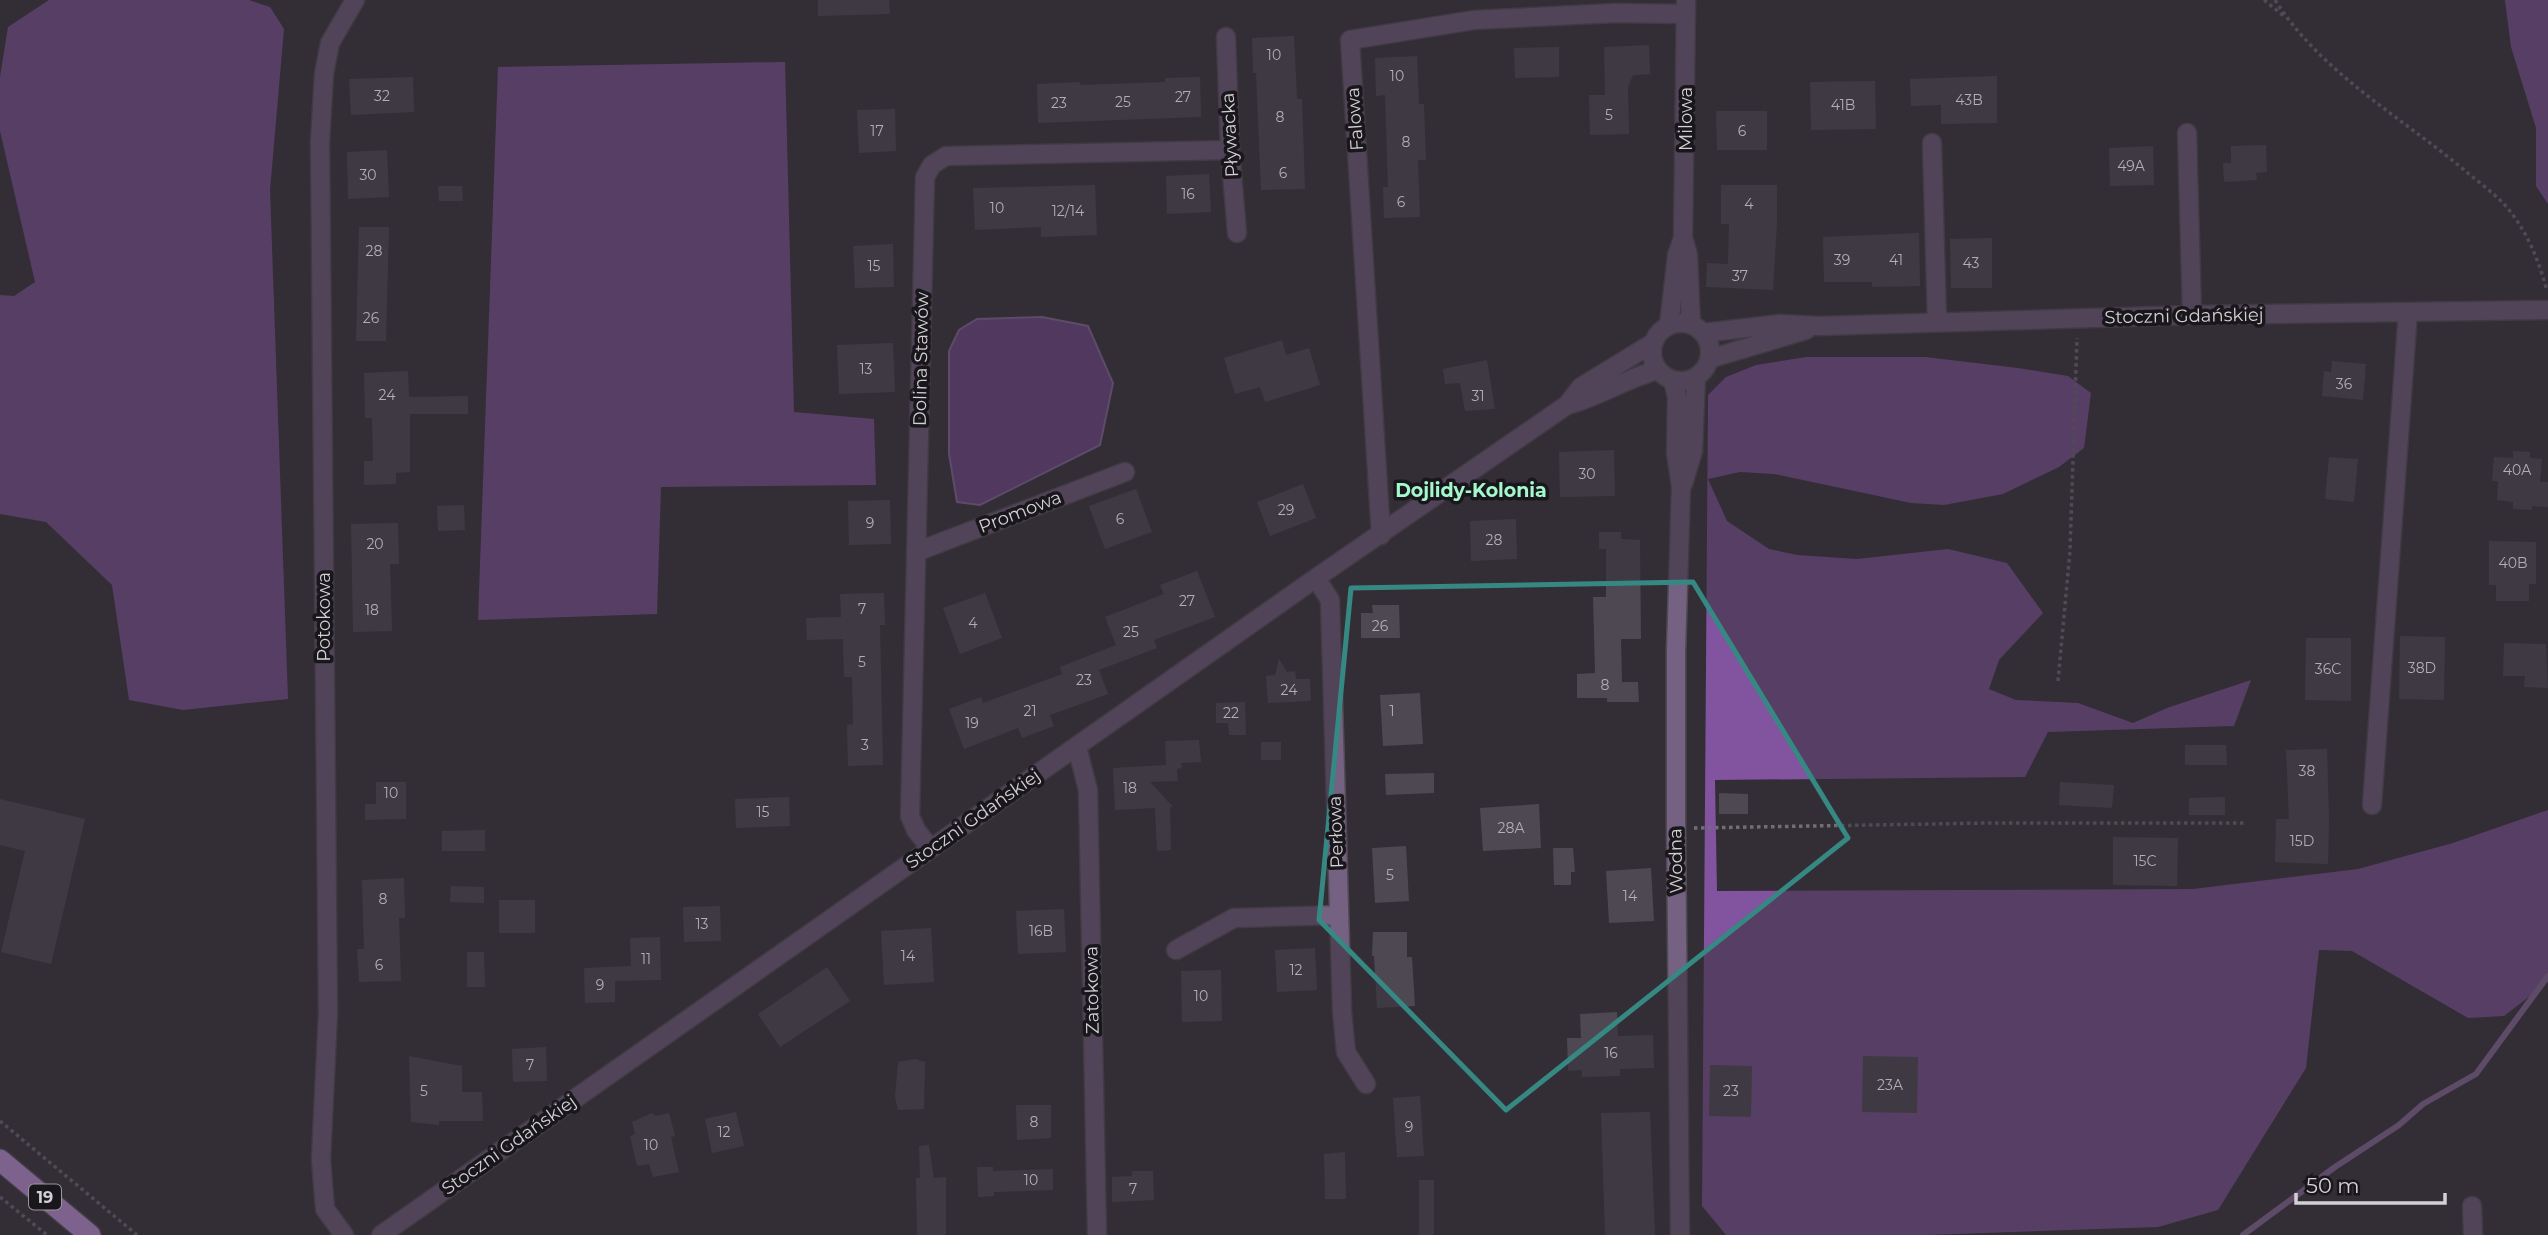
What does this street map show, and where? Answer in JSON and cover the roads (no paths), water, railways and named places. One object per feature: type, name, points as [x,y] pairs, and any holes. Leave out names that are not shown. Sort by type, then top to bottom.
[{"type":"highway","name":"19","points":[[0,1160],[90,1235]]},
{"type":"street","name":"Potokowa","points":[[344,1235],[325,1209],[321,1159],[328,1013],[320,142],[324,74],[330,43],[355,0]]},
{"type":"street","name":"Milowa","points":[[1686,7],[1683,238],[1688,255],[1697,329]]},
{"type":"street","name":"Falowa","points":[[1381,535],[1350,40],[1474,20],[1686,7]]},
{"type":"street","name":"Pływacka","points":[[1226,37],[1230,150],[1237,233]]},
{"type":"street","points":[[2187,133],[2192,315]]},
{"type":"street","points":[[1932,143],[1937,322]]},
{"type":"street","name":"Dolina Stawów","points":[[930,848],[916,830],[910,816],[925,177],[932,165],[946,156],[1230,150]]},
{"type":"street","name":"Milowa","points":[[1669,325],[1677,255],[1683,238]]},
{"type":"street","name":"Stoczni Gdańskiej","points":[[1697,329],[1780,324],[1819,326],[2192,315],[2548,310]]},
{"type":"street","points":[[2372,805],[2408,312]]},
{"type":"street","points":[[1676,323],[1697,329],[1708,341],[1709,359],[1702,373],[1696,378],[1673,381],[1658,370],[1653,362],[1656,335],[1676,323]]},
{"type":"street","name":"Stoczni Gdańskiej","points":[[1709,359],[1819,326]]},
{"type":"street","name":"Stoczni Gdańskiej","points":[[381,1235],[930,848],[1567,405],[1581,387],[1653,343]]},
{"type":"street","name":"Stoczni Gdańskiej","points":[[1567,405],[1587,400],[1642,374],[1658,370]]},
{"type":"street","name":"Wodna","points":[[1681,487],[1688,474],[1693,451],[1696,378]]},
{"type":"street","name":"Wodna","points":[[1673,381],[1677,397],[1676,453],[1681,487],[1676,651],[1680,1235]]},
{"type":"street","name":"Promowa","points":[[916,552],[1125,472]]},
{"type":"street","name":"Perłowa","points":[[1316,578],[1330,600],[1342,1011],[1346,1052],[1366,1084]]},
{"type":"street","name":"Zatokowa","points":[[1076,747],[1088,790],[1097,1235]]},
{"type":"street","points":[[1176,950],[1234,918],[1339,915]]},
{"type":"street","points":[[2472,1206],[2473,1235]]},
{"type":"waterway","points":[[2243,1235],[2335,1167],[2399,1125],[2423,1104],[2476,1074],[2548,976]]},
{"type":"district","name":"Dojlidy-Kolonia","points":[[1471,490]]}]
